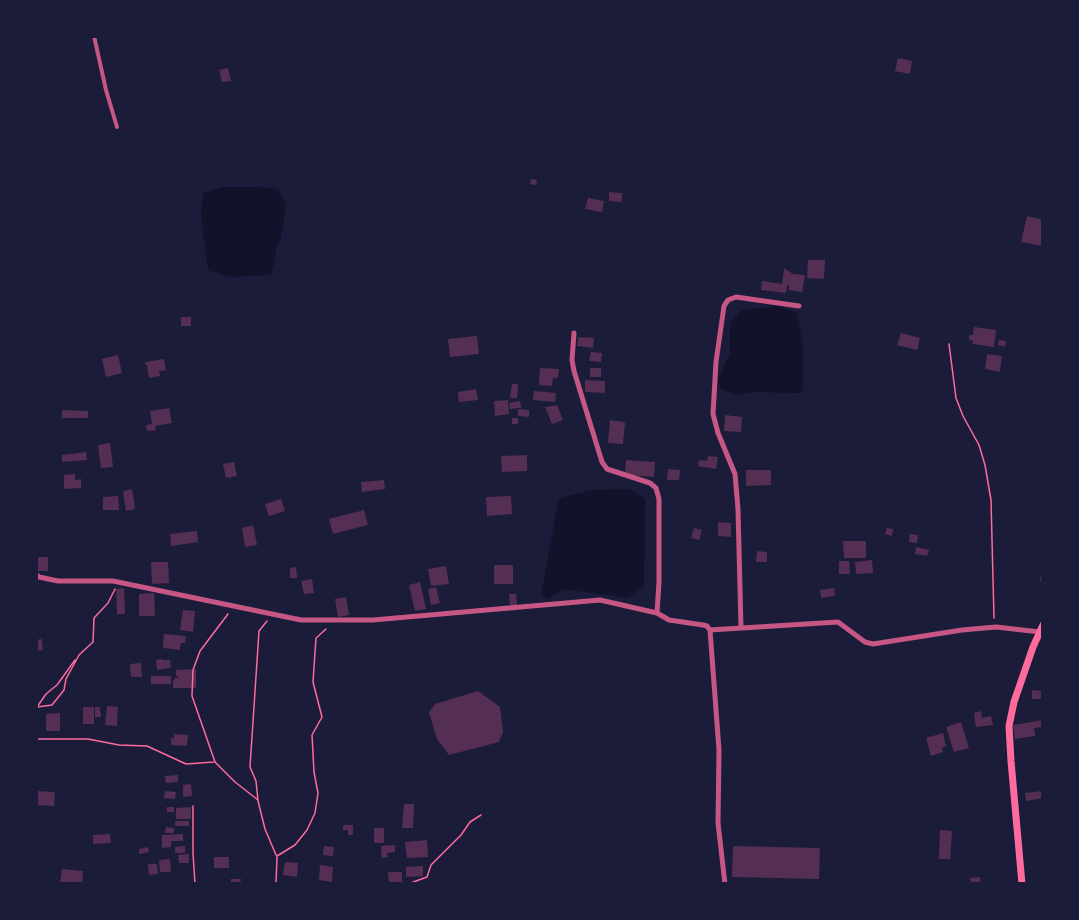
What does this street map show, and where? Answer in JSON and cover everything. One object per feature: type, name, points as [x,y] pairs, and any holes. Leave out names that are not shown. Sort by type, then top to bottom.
[{"type":"main road","points":[[1022,884],[1009,726],[1014,702],[1041,628]]},
{"type":"street","points":[[94,36],[117,127]]},
{"type":"street","points":[[741,628],[735,474],[718,433],[713,414],[716,362],[724,306],[728,300],[736,297],[799,306]]},
{"type":"street","points":[[574,333],[572,360],[574,371],[602,462],[607,469],[650,483],[656,488],[659,499],[657,613]]},
{"type":"street","points":[[36,574],[39,577],[58,581],[112,581],[301,620],[373,620],[600,600],[657,613],[669,620],[704,625],[710,630],[838,622],[865,642],[873,644],[962,630],[996,627],[1041,628]]},
{"type":"street","points":[[710,630],[719,750],[718,823],[724,884]]},
{"type":"path","points":[[949,344],[956,398],[979,445],[991,500],[996,627]]},
{"type":"path","points":[[118,583],[108,603],[94,618],[93,642],[79,655],[57,685],[46,694],[36,708],[36,739],[88,739],[118,745],[147,746],[186,764],[215,762]]},
{"type":"path","points":[[235,606],[200,651],[193,670],[192,696],[215,762],[258,801]]},
{"type":"path","points":[[272,614],[260,631],[250,767],[256,781],[265,829],[277,856],[276,884]]},
{"type":"path","points":[[277,856],[295,845],[307,830],[315,813],[318,793],[314,772],[312,735],[322,717],[313,682],[316,638],[335,620]]},
{"type":"path","points":[[36,708],[52,705],[64,690],[66,679],[79,655]]},
{"type":"path","points":[[193,806],[195,884]]},
{"type":"path","points":[[408,884],[428,877],[431,865],[461,835],[470,822],[481,815]]},
{"type":"shaded area","points":[[223,187],[278,189],[286,204],[281,238],[271,275],[229,277],[208,270],[201,216],[203,193]]},
{"type":"shaded area","points":[[778,306],[797,313],[803,345],[801,393],[753,392],[739,395],[721,389],[718,380],[730,353],[730,323],[742,310]]},
{"type":"shaded area","points":[[629,489],[645,499],[644,586],[628,598],[564,589],[548,599],[541,595],[559,498],[592,490]]},
{"type":"building","points":[[898,58],[912,61],[910,74],[895,71]]},
{"type":"building","points":[[228,68],[231,81],[222,82],[219,70]]},
{"type":"building","points":[[531,179],[537,180],[536,185],[530,184]]},
{"type":"building","points":[[609,192],[622,193],[622,202],[609,201]]},
{"type":"building","points":[[588,198],[604,201],[602,212],[585,209]]},
{"type":"building","points":[[1027,216],[1043,220],[1043,246],[1021,242]]},
{"type":"building","points":[[808,260],[825,260],[824,279],[807,278]]},
{"type":"building","points":[[784,268],[793,274],[805,275],[802,292],[789,290],[789,285],[787,285],[786,293],[761,290],[762,281],[782,284]]},
{"type":"building","points":[[181,317],[191,317],[191,326],[181,326]]},
{"type":"building","points":[[974,327],[996,330],[994,347],[972,344],[973,340],[969,340],[969,335],[973,335]]},
{"type":"building","points":[[901,333],[920,338],[917,350],[897,345]]},
{"type":"building","points":[[477,336],[479,354],[450,357],[448,339]]},
{"type":"building","points":[[578,337],[594,338],[593,348],[577,346]]},
{"type":"building","points":[[999,340],[1006,341],[1005,347],[998,345]]},
{"type":"building","points":[[591,352],[602,353],[601,362],[589,361]]},
{"type":"building","points":[[987,354],[1002,356],[1000,372],[985,369]]},
{"type":"building","points":[[118,355],[122,373],[106,377],[102,359]]},
{"type":"building","points":[[164,359],[166,370],[159,371],[160,376],[149,378],[145,362]]},
{"type":"building","points":[[540,368],[559,369],[558,378],[553,378],[552,386],[539,385]]},
{"type":"building","points":[[590,368],[601,368],[601,377],[590,377]]},
{"type":"building","points":[[585,380],[605,381],[605,393],[585,392]]},
{"type":"building","points":[[512,384],[518,384],[517,398],[510,398]]},
{"type":"building","points":[[476,389],[478,400],[459,402],[458,392]]},
{"type":"building","points":[[534,391],[556,393],[555,402],[533,400]]},
{"type":"building","points":[[508,400],[509,414],[495,416],[494,401]]},
{"type":"building","points":[[520,401],[521,408],[510,409],[509,403]]},
{"type":"building","points":[[557,405],[563,420],[552,424],[545,407]]},
{"type":"building","points":[[169,408],[172,423],[155,426],[156,430],[147,431],[146,425],[152,424],[150,411]]},
{"type":"building","points":[[518,409],[529,410],[529,417],[518,416]]},
{"type":"building","points":[[62,410],[88,411],[88,418],[62,418]]},
{"type":"building","points":[[725,415],[742,417],[741,432],[724,431]]},
{"type":"building","points":[[512,418],[518,418],[518,424],[512,424]]},
{"type":"building","points":[[610,420],[625,422],[623,444],[608,443]]},
{"type":"building","points":[[110,443],[113,467],[101,468],[98,445]]},
{"type":"building","points":[[86,452],[87,460],[62,462],[62,455]]},
{"type":"building","points":[[527,455],[527,471],[502,472],[501,456]]},
{"type":"building","points":[[708,456],[718,457],[716,469],[698,466],[699,460],[707,461]]},
{"type":"building","points":[[626,460],[655,462],[654,477],[625,475]]},
{"type":"building","points":[[234,462],[237,476],[226,478],[223,464]]},
{"type":"building","points":[[668,469],[680,470],[679,480],[667,480]]},
{"type":"building","points":[[746,470],[771,470],[771,485],[746,486]]},
{"type":"building","points":[[75,474],[75,480],[81,479],[81,488],[64,489],[64,475]]},
{"type":"building","points":[[384,480],[385,489],[362,492],[361,482]]},
{"type":"building","points":[[132,489],[135,509],[126,511],[123,491]]},
{"type":"building","points":[[118,496],[119,510],[103,510],[103,497]]},
{"type":"building","points":[[511,496],[512,514],[487,516],[486,497]]},
{"type":"building","points":[[281,499],[285,511],[269,516],[265,504]]},
{"type":"building","points":[[364,510],[368,525],[333,534],[329,519]]},
{"type":"building","points":[[718,522],[731,523],[731,537],[718,536]]},
{"type":"building","points":[[253,525],[257,545],[245,547],[242,528]]},
{"type":"building","points":[[694,528],[702,530],[699,540],[691,538]]},
{"type":"building","points":[[887,528],[893,529],[892,536],[885,534]]},
{"type":"building","points":[[197,531],[198,542],[171,546],[170,534]]},
{"type":"building","points":[[910,534],[918,535],[917,543],[909,542]]},
{"type":"building","points":[[843,541],[866,541],[866,558],[844,558]]},
{"type":"building","points":[[916,547],[929,550],[927,556],[915,554]]},
{"type":"building","points":[[757,551],[767,552],[767,562],[756,562]]},
{"type":"building","points":[[38,557],[48,557],[48,571],[38,571]]},
{"type":"building","points":[[872,560],[873,573],[856,574],[855,562]]},
{"type":"building","points":[[839,561],[849,561],[850,574],[839,574]]},
{"type":"building","points":[[151,562],[168,562],[169,583],[152,584]]},
{"type":"building","points":[[494,565],[513,565],[513,584],[494,584]]},
{"type":"building","points":[[1043,565],[1043,582],[1040,581]]},
{"type":"building","points":[[446,566],[449,584],[431,586],[428,569]]},
{"type":"building","points":[[296,567],[297,578],[290,578],[290,568]]},
{"type":"building","points":[[312,579],[314,593],[304,594],[301,581]]},
{"type":"building","points":[[420,582],[426,609],[415,611],[409,585]]},
{"type":"building","points":[[436,587],[440,603],[431,605],[428,589]]},
{"type":"building","points":[[124,588],[125,614],[117,614],[116,589]]},
{"type":"building","points":[[834,588],[835,596],[821,598],[820,590]]},
{"type":"building","points":[[154,593],[155,616],[139,616],[139,594]]},
{"type":"building","points":[[509,594],[516,594],[517,605],[510,605]]},
{"type":"building","points":[[346,597],[349,615],[338,617],[335,599]]},
{"type":"building","points":[[183,610],[195,611],[193,632],[180,630]]},
{"type":"building","points":[[164,634],[186,636],[185,643],[181,643],[180,650],[163,648]]},
{"type":"building","points":[[42,639],[43,650],[36,651],[36,640]]},
{"type":"building","points":[[156,660],[170,660],[171,668],[157,670]]},
{"type":"building","points":[[141,663],[142,677],[131,677],[130,664]]},
{"type":"building","points":[[196,669],[196,688],[173,688],[173,680],[178,678],[176,670]]},
{"type":"building","points":[[151,676],[171,676],[171,684],[151,684]]},
{"type":"building","points":[[1032,690],[1043,691],[1043,699],[1032,699]]},
{"type":"building","points":[[478,691],[500,707],[503,732],[499,742],[449,755],[437,739],[429,712],[435,704]]},
{"type":"building","points":[[107,706],[118,707],[117,726],[105,725]]},
{"type":"building","points":[[83,707],[94,707],[94,724],[83,724]]},
{"type":"building","points":[[95,707],[100,707],[101,717],[95,717]]},
{"type":"building","points":[[981,711],[982,718],[991,716],[993,725],[976,727],[974,713]]},
{"type":"building","points":[[60,713],[60,731],[46,731],[46,714]]},
{"type":"building","points":[[1043,720],[1043,727],[1034,728],[1035,736],[1015,739],[1013,725]]},
{"type":"building","points":[[961,722],[969,748],[954,752],[946,727]]},
{"type":"building","points":[[943,733],[946,746],[942,748],[943,752],[931,756],[926,738]]},
{"type":"building","points":[[174,734],[188,735],[187,746],[171,745],[171,738],[174,738]]},
{"type":"building","points":[[178,775],[178,782],[166,783],[165,776]]},
{"type":"building","points":[[191,784],[192,796],[183,797],[183,785]]},
{"type":"building","points":[[36,791],[55,792],[54,806],[36,805]]},
{"type":"building","points":[[165,791],[176,792],[175,799],[164,798]]},
{"type":"building","points":[[1043,791],[1043,798],[1026,801],[1025,793]]},
{"type":"building","points":[[404,804],[414,804],[413,828],[402,828]]},
{"type":"building","points":[[167,807],[174,807],[174,812],[167,812]]},
{"type":"building","points":[[191,807],[191,819],[176,819],[176,808]]},
{"type":"building","points":[[175,821],[189,821],[189,826],[175,826]]},
{"type":"building","points":[[343,825],[353,825],[353,835],[348,835],[348,830],[343,830]]},
{"type":"building","points":[[166,827],[174,828],[174,833],[165,833]]},
{"type":"building","points":[[374,828],[384,828],[384,843],[374,843]]},
{"type":"building","points":[[940,830],[952,831],[950,859],[939,859]]},
{"type":"building","points":[[110,834],[111,843],[93,844],[93,835]]},
{"type":"building","points":[[183,834],[183,841],[171,841],[171,847],[162,848],[162,835]]},
{"type":"building","points":[[427,840],[428,857],[407,858],[405,842]]},
{"type":"building","points":[[395,845],[395,852],[387,853],[388,857],[382,858],[381,846]]},
{"type":"building","points":[[185,846],[185,853],[175,853],[175,847]]},
{"type":"building","points":[[324,846],[334,847],[333,856],[323,855]]},
{"type":"building","points":[[733,846],[820,848],[819,879],[732,877]]},
{"type":"building","points":[[148,847],[149,852],[139,854],[139,849]]},
{"type":"building","points":[[189,854],[189,863],[179,863],[178,855]]},
{"type":"building","points":[[214,857],[229,857],[229,868],[214,868]]},
{"type":"building","points":[[170,859],[171,872],[160,872],[159,860]]},
{"type":"building","points":[[285,862],[298,863],[297,877],[283,875]]},
{"type":"building","points":[[148,864],[157,864],[158,874],[149,875]]},
{"type":"building","points":[[320,865],[333,867],[332,882],[319,880]]},
{"type":"building","points":[[423,866],[423,876],[406,877],[406,867]]},
{"type":"building","points":[[62,869],[83,871],[82,884],[60,884]]},
{"type":"building","points":[[388,872],[402,872],[402,884],[389,884]]},
{"type":"building","points":[[980,877],[981,884],[971,884],[970,878]]},
{"type":"building","points":[[231,879],[241,879],[240,884],[231,884]]}]
